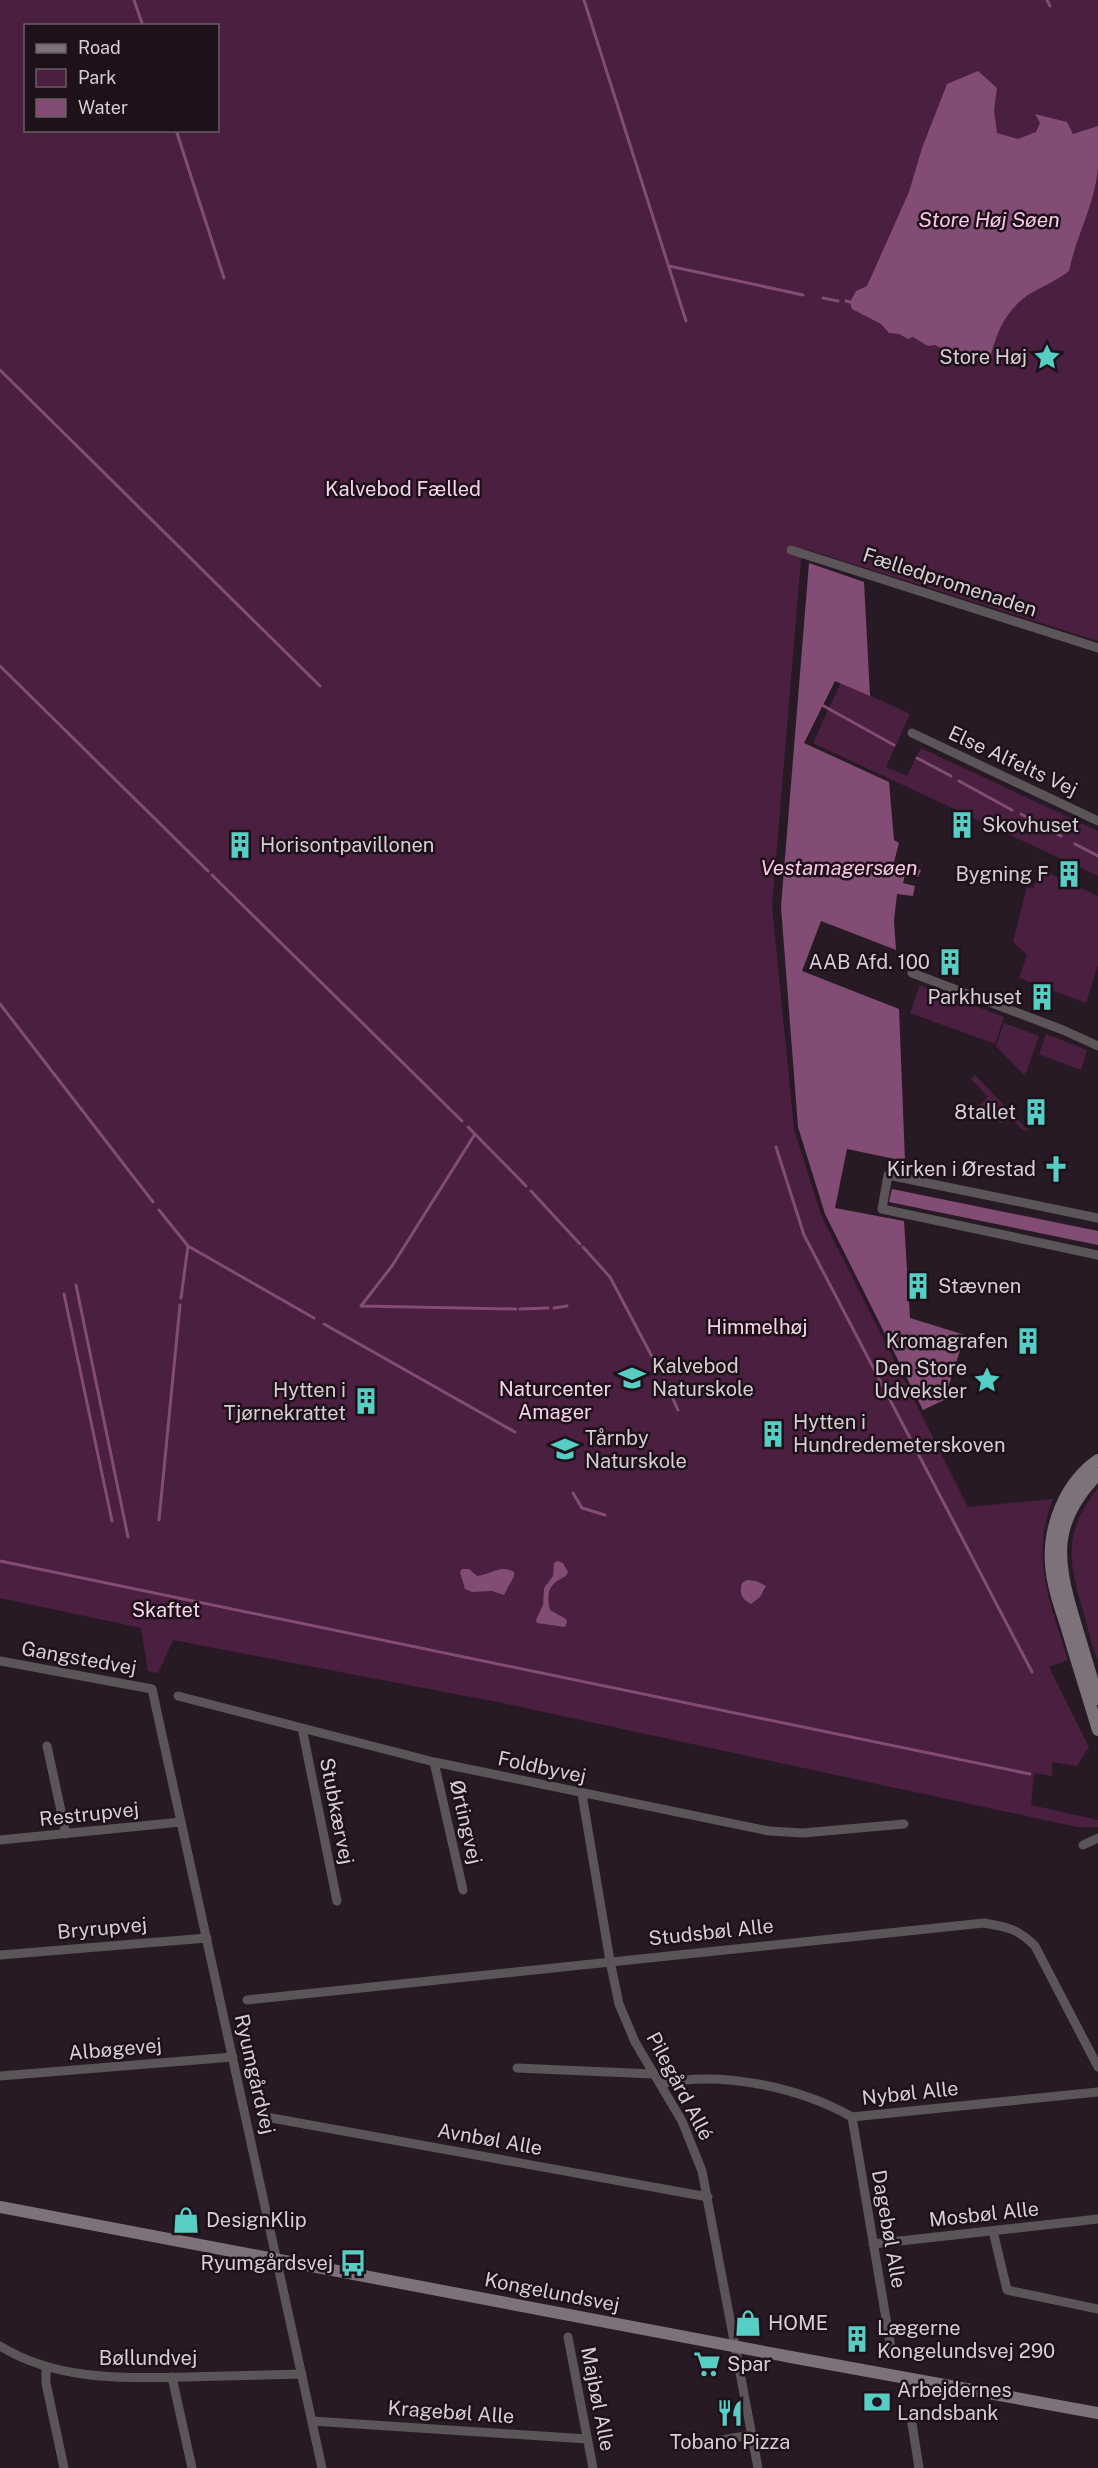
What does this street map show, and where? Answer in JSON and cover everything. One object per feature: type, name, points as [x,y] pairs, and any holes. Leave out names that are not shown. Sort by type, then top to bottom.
[{"type":"street","name":"Fælledpromenaden","points":[[791,550],[1098,648]]},
{"type":"street","name":"Else Alfelts Vej","points":[[912,733],[1098,821]]},
{"type":"street","points":[[912,973],[1097,1043]]},
{"type":"street","points":[[1098,1218],[888,1175],[882,1209],[1098,1255]]},
{"type":"street","points":[[1098,1460],[1081,1476],[1069,1492],[1056,1519],[1051,1547],[1054,1585],[1098,1730]]},
{"type":"street","points":[[1098,1473],[1079,1496],[1070,1512],[1064,1530],[1061,1566],[1098,1699]]},
{"type":"street","name":"Gangstedvej","points":[[0,1661],[152,1689]]},
{"type":"street","name":"Ryumgårdvej","points":[[152,1689],[322,2468]]},
{"type":"street","name":"Foldbyvej","points":[[178,1696],[434,1762],[770,1831],[803,1833],[904,1824]]},
{"type":"street","name":"Stubkærvej","points":[[302,1728],[337,1900]]},
{"type":"street","points":[[47,1746],[66,1834]]},
{"type":"street","name":"Ørtingvej","points":[[434,1762],[463,1890]]},
{"type":"street","name":"Pilegård Allé","points":[[582,1794],[610,1961],[620,2004],[635,2042],[682,2121],[694,2146],[708,2197],[758,2468]]},
{"type":"street","name":"Restrupvej","points":[[0,1840],[181,1822]]},
{"type":"street","points":[[1083,1845],[1098,1838]]},
{"type":"street","name":"Studsbøl Alle","points":[[248,2000],[984,1923],[1022,1933],[1035,1946],[1098,2067]]},
{"type":"street","name":"Bryrupvej","points":[[0,1955],[207,1938]]},
{"type":"street","name":"Albøgevej","points":[[0,2076],[233,2057]]},
{"type":"street","points":[[517,2068],[653,2074]]},
{"type":"street","name":"Nybøl Alle","points":[[660,2084],[702,2080],[766,2085],[828,2103],[852,2117],[1098,2092]]},
{"type":"street","name":"Avnbøl Alle","points":[[266,2117],[708,2197]]},
{"type":"street","name":"Dagebøl Alle","points":[[852,2117],[891,2348]]},
{"type":"street","name":"Kongelundsvej","points":[[0,2206],[1098,2413]]},
{"type":"street","name":"Mosbøl Alle","points":[[873,2244],[1098,2219]]},
{"type":"street","points":[[993,2231],[1006,2290],[1098,2308]]},
{"type":"street","name":"Majbøl Alle","points":[[568,2337],[593,2468]]},
{"type":"street","name":"Bøllundvej","points":[[0,2346],[17,2357],[46,2368],[91,2376],[302,2374]]},
{"type":"street","points":[[46,2368],[46,2383],[64,2468]]},
{"type":"street","points":[[172,2377],[192,2468]]},
{"type":"street","points":[[911,2417],[919,2468]]},
{"type":"street","name":"Kragebøl Alle","points":[[312,2421],[587,2439]]},
{"type":"street","points":[[687,2446],[751,2435]]},
{"type":"green space","name":"Kalvebod Fælled","points":[[0,0],[1098,0],[1098,641],[802,548],[772,906],[794,1129],[821,1215],[968,1507],[1053,1499],[1046,1520],[1043,1561],[1049,1599],[1068,1660],[1049,1667],[1089,1747],[1077,1766],[1052,1762],[1052,1776],[1034,1773],[1031,1805],[1098,1820],[1098,1827],[1077,1827],[497,1702],[173,1640],[158,1673],[148,1671],[141,1628],[0,1598]]},
{"type":"green space","points":[[841,682],[910,714],[886,767],[907,776],[921,748],[1098,831],[1098,876],[813,743]]},
{"type":"green space","points":[[1040,869],[1098,896],[1098,965],[1086,1003],[1019,978],[1027,955],[1013,942],[1027,887],[1033,889]]},
{"type":"green space","points":[[920,985],[1004,1017],[995,1044],[910,1013]]},
{"type":"green space","points":[[1004,1023],[1039,1036],[1025,1076],[996,1046]]},
{"type":"green space","points":[[1046,1034],[1087,1050],[1081,1070],[1039,1054]]},
{"type":"green space","points":[[975,1075],[1029,1131],[1022,1130],[1012,1119],[1001,1123],[993,1118],[983,1121],[976,1108],[988,1097],[971,1079]]},
{"type":"green space","points":[[1098,1488],[1098,1660],[1074,1576],[1072,1547],[1079,1519]]},
{"type":"water","name":"Store Høj Søen","points":[[978,71],[997,88],[994,110],[997,133],[1018,139],[1036,132],[1040,123],[1035,114],[1067,122],[1073,134],[1098,126],[1096,181],[1069,271],[1016,305],[998,332],[989,363],[967,361],[935,345],[928,346],[913,337],[908,339],[899,334],[889,333],[881,324],[852,309],[850,302],[856,291],[867,286],[909,192],[922,148],[947,84]]},
{"type":"water","name":"Vestamagersøen","points":[[809,563],[864,582],[870,696],[835,681],[804,743],[889,782],[894,840],[899,843],[894,862],[921,870],[918,877],[905,875],[903,883],[915,886],[913,896],[897,894],[894,921],[896,950],[821,921],[802,971],[899,1009],[905,1161],[847,1149],[835,1208],[904,1221],[910,1318],[965,1335],[944,1400],[923,1410],[825,1214],[798,1127],[781,907]]},
{"type":"water","points":[[892,1189],[1098,1231],[1098,1245],[889,1202]]},
{"type":"water","points":[[558,1561],[563,1563],[568,1572],[566,1576],[552,1585],[549,1603],[550,1610],[566,1619],[565,1627],[537,1623],[536,1620],[543,1605],[544,1588],[553,1576],[554,1563]]},
{"type":"water","points":[[462,1569],[469,1569],[477,1576],[505,1569],[514,1572],[514,1576],[504,1595],[492,1591],[472,1592],[465,1589],[460,1572]]},
{"type":"water","points":[[747,1580],[766,1586],[760,1597],[751,1604],[743,1598],[741,1593],[742,1583]]},
{"type":"waterway","points":[[134,0],[142,24]]},
{"type":"waterway","points":[[584,0],[686,321]]},
{"type":"waterway","points":[[1047,0],[1050,6]]},
{"type":"waterway","points":[[177,132],[224,278]]},
{"type":"waterway","points":[[669,266],[803,295]]},
{"type":"waterway","points":[[823,298],[838,301]]},
{"type":"waterway","points":[[846,301],[850,302]]},
{"type":"waterway","points":[[0,370],[320,686]]},
{"type":"waterway","points":[[0,666],[208,871]]},
{"type":"waterway","points":[[822,705],[894,745]]},
{"type":"waterway","points":[[917,758],[951,776]]},
{"type":"waterway","points":[[959,781],[1012,810]]},
{"type":"waterway","points":[[1021,814],[1061,836]]},
{"type":"waterway","points":[[1075,844],[1098,856]]},
{"type":"waterway","points":[[212,875],[462,1121]]},
{"type":"waterway","points":[[0,1004],[153,1202]]},
{"type":"waterway","points":[[468,1127],[526,1186]]},
{"type":"waterway","points":[[361,1306],[392,1266],[475,1134]]},
{"type":"waterway","points":[[776,1147],[804,1235],[1032,1672]]},
{"type":"waterway","points":[[531,1191],[580,1244]]},
{"type":"waterway","points":[[159,1210],[188,1246],[314,1318]]},
{"type":"waterway","points":[[181,1298],[188,1246]]},
{"type":"waterway","points":[[583,1247],[610,1277],[658,1368]]},
{"type":"waterway","points":[[76,1285],[128,1537]]},
{"type":"waterway","points":[[64,1294],[112,1521]]},
{"type":"waterway","points":[[159,1520],[180,1305]]},
{"type":"waterway","points":[[361,1306],[516,1309]]},
{"type":"waterway","points":[[554,1308],[567,1306]]},
{"type":"waterway","points":[[520,1309],[548,1308]]},
{"type":"waterway","points":[[324,1324],[515,1432]]},
{"type":"waterway","points":[[664,1379],[678,1410]]},
{"type":"waterway","points":[[573,1493],[582,1508],[605,1515]]},
{"type":"waterway","points":[[0,1561],[1030,1774]]},
{"type":"place","name":"Store Høj","points":[[1047,357]]},
{"type":"place","name":"Skovhuset","points":[[962,825]]},
{"type":"place","name":"Horisontpavillonen","points":[[240,845]]},
{"type":"place","name":"Bygning F","points":[[1069,874]]},
{"type":"place","name":"AAB Afd. 100","points":[[950,962]]},
{"type":"place","name":"Parkhuset","points":[[1042,997]]},
{"type":"place","name":"8tallet","points":[[1036,1112]]},
{"type":"place","name":"Kirken i Ørestad","points":[[1056,1169]]},
{"type":"place","name":"Stævnen","points":[[918,1286]]},
{"type":"place","name":"Kromagrafen","points":[[1028,1341]]},
{"type":"place","name":"Kalvebod Naturskole","points":[[632,1378]]},
{"type":"place","name":"Den Store Udveksler","points":[[987,1380]]},
{"type":"place","name":"Hytten i Tjørnekrattet","points":[[366,1401]]},
{"type":"place","name":"Hytten i Hundredemeterskoven","points":[[773,1434]]},
{"type":"place","name":"Tårnby Naturskole","points":[[565,1449]]},
{"type":"place","name":"DesignKlip","points":[[186,2220]]},
{"type":"place","name":"Ryumgårdsvej","points":[[353,2263]]},
{"type":"place","name":"HOME","points":[[748,2323]]},
{"type":"place","name":"Lægerne Kongelundsvej 290","points":[[857,2339]]},
{"type":"place","name":"Spar","points":[[707,2364]]},
{"type":"place","name":"Arbejdernes Landsbank","points":[[877,2402]]},
{"type":"place","name":"Tobano Pizza","points":[[730,2413]]},
{"type":"park label","name":"Himmelhøj","points":[[757,1327]]},
{"type":"park label","name":"Naturcenter Amager","points":[[555,1400]]},
{"type":"park label","name":"Skaftet","points":[[166,1610]]}]
